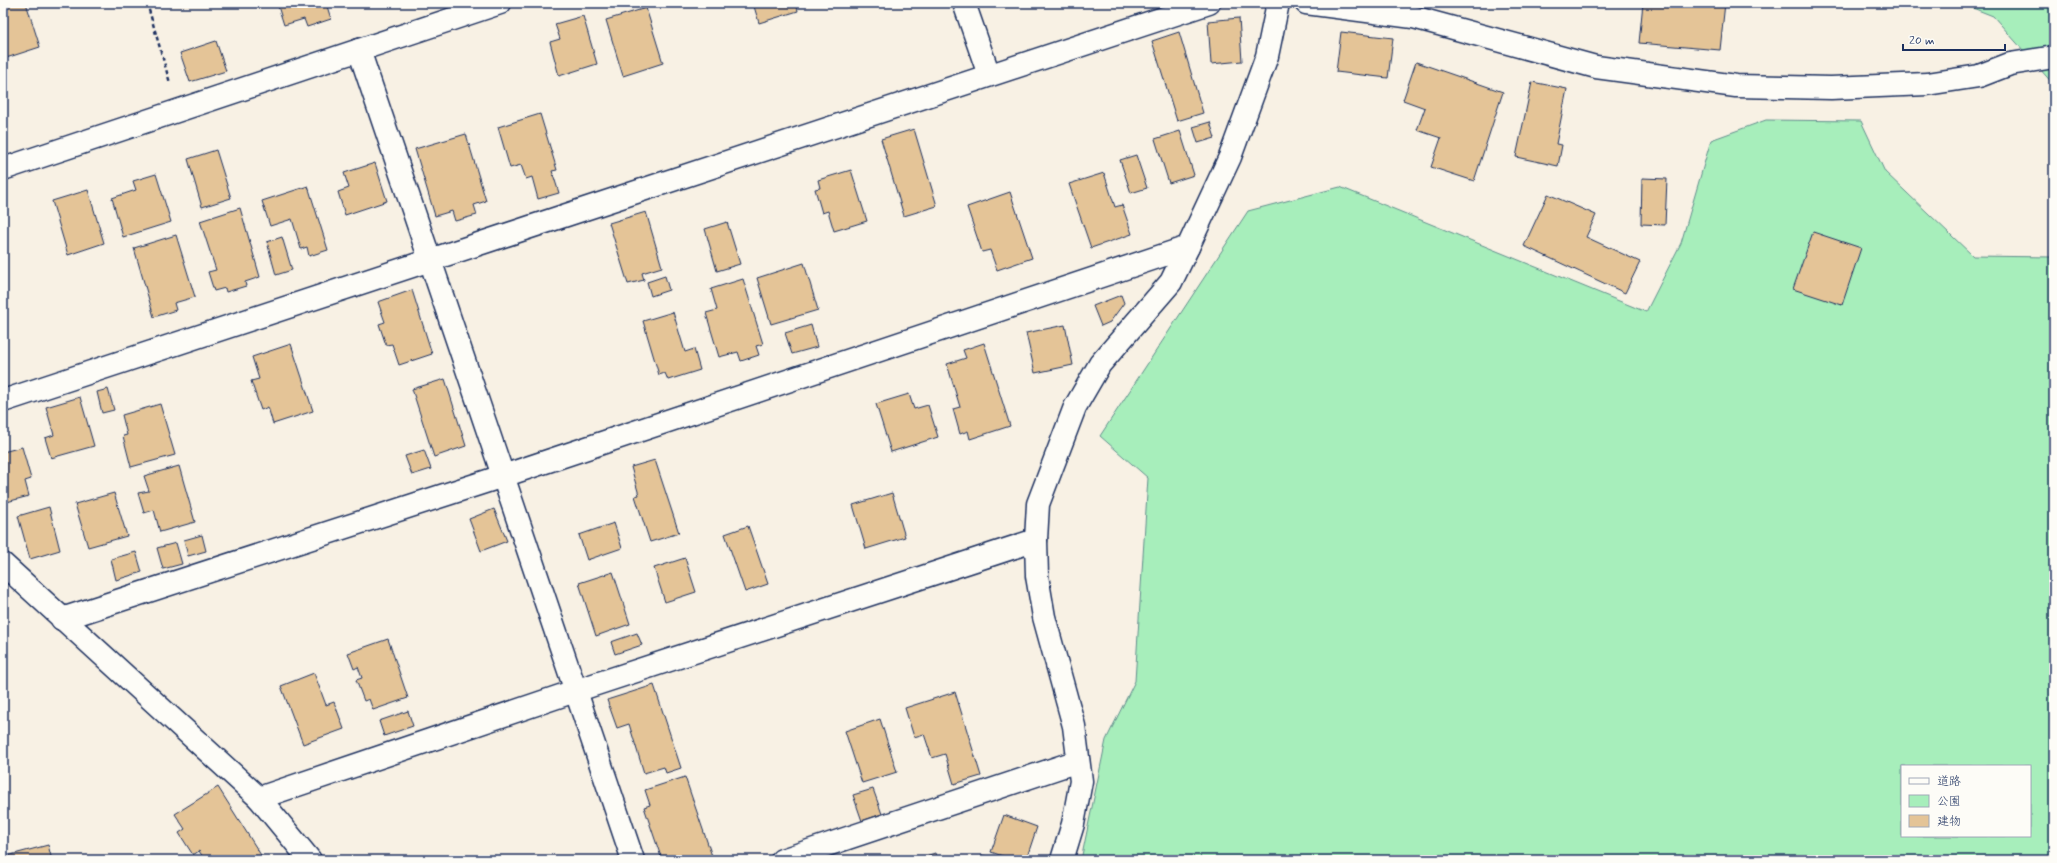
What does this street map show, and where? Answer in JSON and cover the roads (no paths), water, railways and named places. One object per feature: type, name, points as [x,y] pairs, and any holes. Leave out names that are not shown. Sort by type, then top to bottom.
[{"type":"street","points":[[3,169],[500,3]]},
{"type":"street","points":[[964,3],[990,75]]},
{"type":"street","points":[[3,401],[1209,3]]},
{"type":"street","points":[[1062,860],[1073,824],[1081,781],[1074,726],[1044,617],[1037,576],[1036,540],[1038,504],[1075,407],[1100,364],[1171,282],[1188,247],[1230,157],[1267,56],[1278,3]]},
{"type":"street","points":[[1306,3],[1413,17],[1596,67],[1736,86],[1831,88],[1927,84],[1979,76],[2010,64],[2054,57]]},
{"type":"street","points":[[358,50],[632,860]]},
{"type":"street","points":[[62,619],[503,476],[1188,247]]},
{"type":"street","points":[[259,798],[575,691],[1036,540]]},
{"type":"street","points":[[3,564],[259,798],[310,860]]},
{"type":"street","points":[[782,860],[1078,762]]}]
